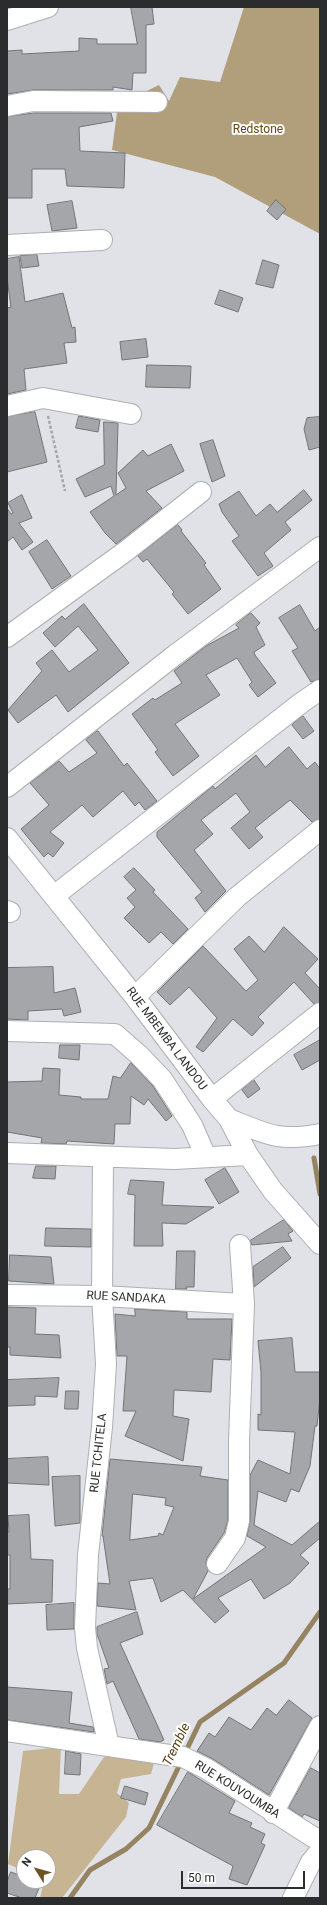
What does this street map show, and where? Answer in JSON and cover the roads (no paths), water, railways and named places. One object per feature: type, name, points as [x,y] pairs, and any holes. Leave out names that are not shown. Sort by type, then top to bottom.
[{"type":"street","points":[[7,20],[48,7]]},
{"type":"street","points":[[7,106],[33,101],[157,102]]},
{"type":"street","points":[[7,245],[102,240]]},
{"type":"street","points":[[7,406],[43,398],[131,414]]},
{"type":"street","points":[[7,637],[126,551],[201,492]]},
{"type":"street","points":[[7,787],[175,655],[320,547]]},
{"type":"street","points":[[54,896],[301,703],[320,690]]},
{"type":"street","points":[[135,997],[237,897],[320,830]]},
{"type":"street","name":"RUE MBEMBA LANDOU","points":[[7,838],[135,997],[212,1099],[229,1119],[248,1155],[273,1191],[320,1244]]},
{"type":"street","points":[[212,1099],[320,1013]]},
{"type":"street","points":[[7,1031],[115,1034],[139,1055],[162,1079],[192,1125],[206,1157]]},
{"type":"street","points":[[229,1119],[269,1136],[298,1139],[320,1134]]},
{"type":"street","points":[[7,1153],[103,1158],[174,1159],[248,1155]]},
{"type":"street","name":"RUE TCHITELA","points":[[103,1158],[102,1296],[106,1364],[102,1427],[88,1555],[85,1628],[87,1648],[109,1746]]},
{"type":"street","points":[[217,1564],[235,1538],[239,1521],[239,1441],[244,1304],[240,1245]]},
{"type":"street","name":"RUE SANDAKA","points":[[7,1295],[102,1296],[244,1304]]},
{"type":"street","points":[[273,1813],[320,1726]]},
{"type":"street","name":"RUE KOUVOUMBA","points":[[7,1731],[183,1757],[193,1761],[313,1837],[320,1839]]},
{"type":"street","points":[[293,1898],[312,1862],[320,1851]]},
{"type":"waterway","name":"Tremble","points":[[314,1158],[320,1194]]},
{"type":"waterway","name":"Tremble","points":[[185,1753],[200,1722],[284,1663],[320,1612]]},
{"type":"waterway","name":"Tremble","points":[[70,1898],[90,1870],[126,1849],[149,1828],[182,1760]]},
{"type":"park label","name":"Redstone","points":[[258,130]]}]
